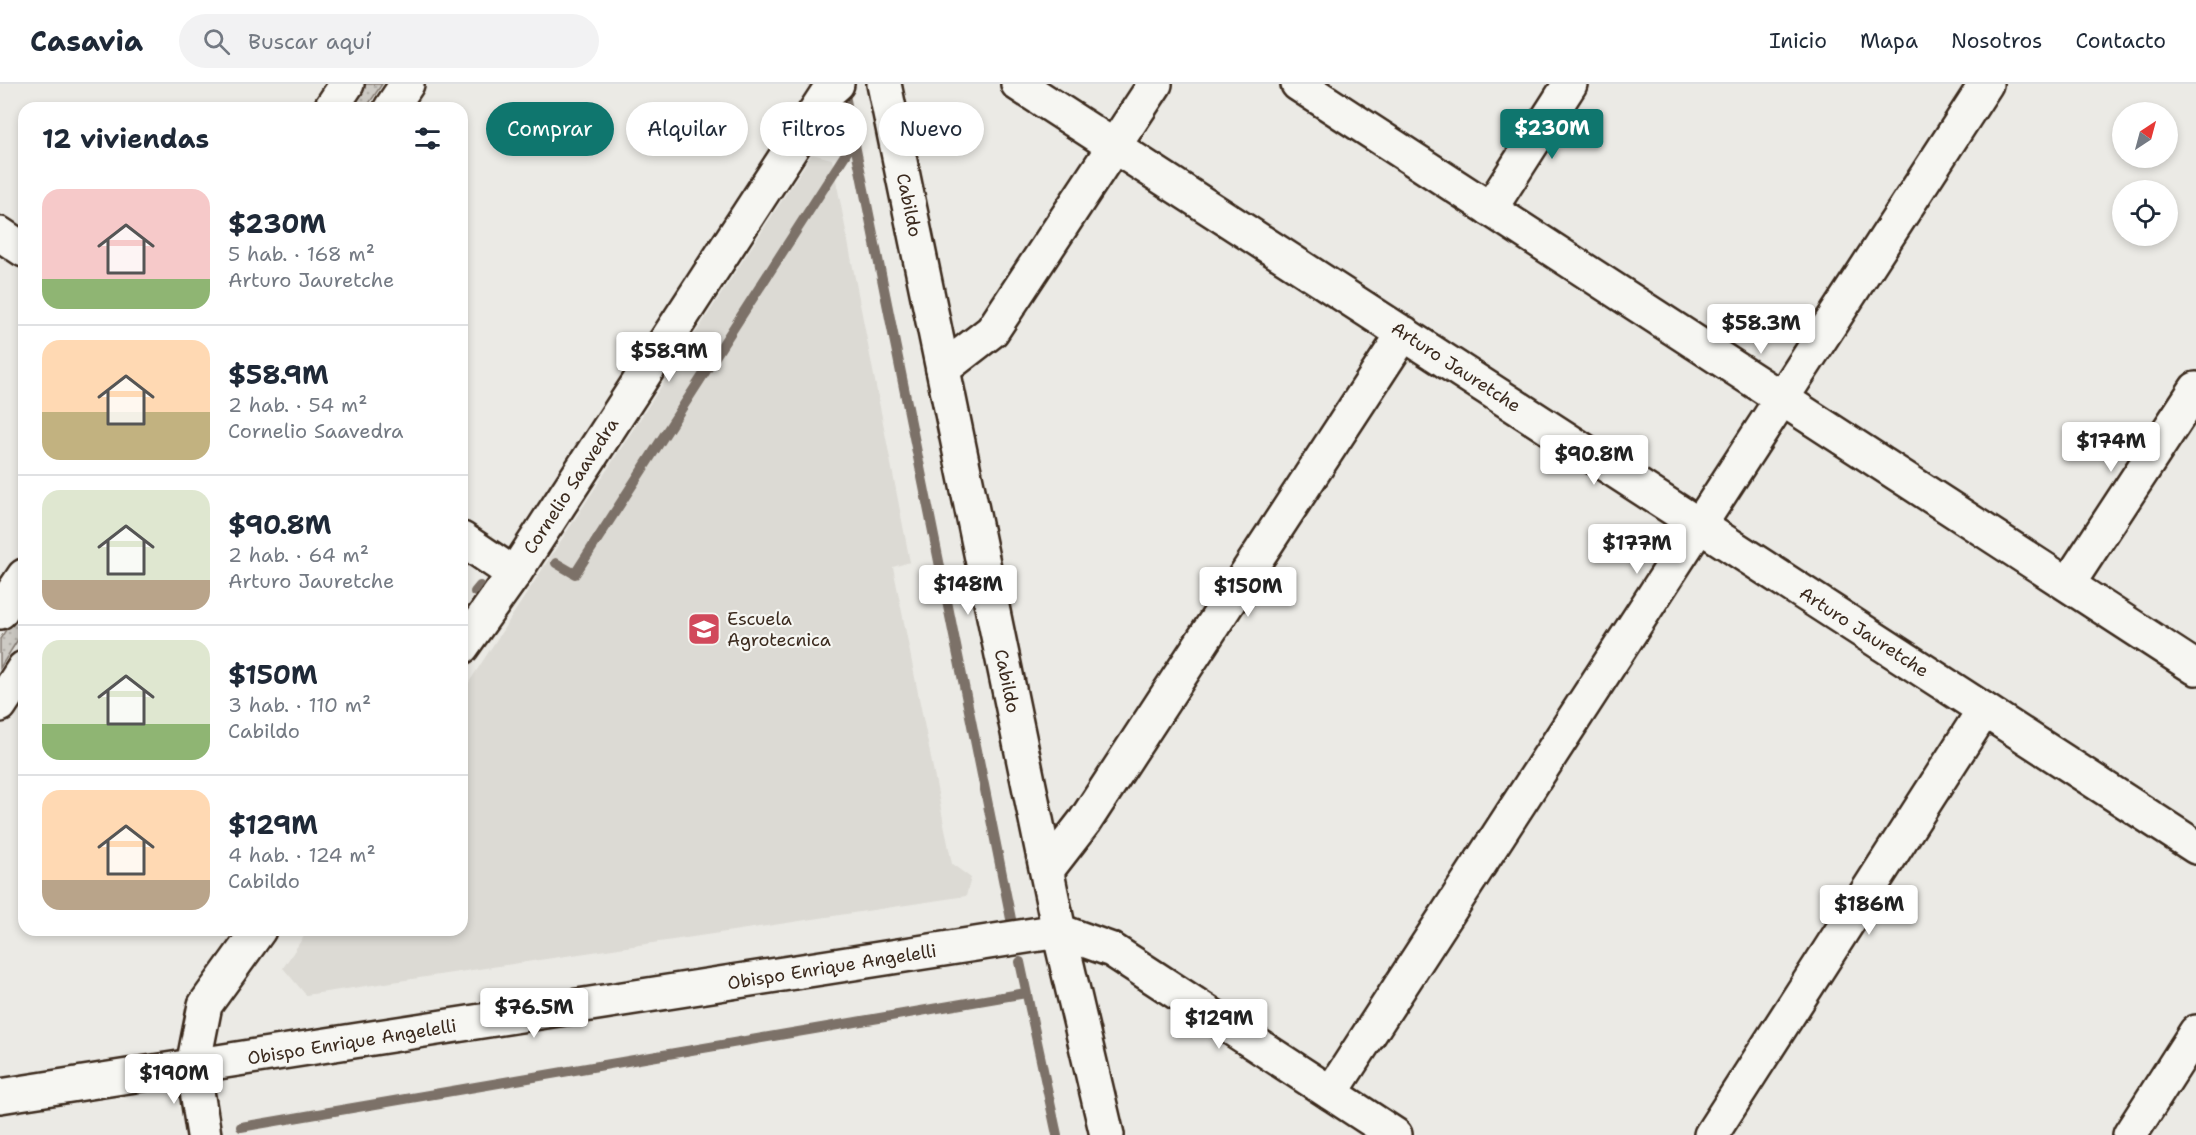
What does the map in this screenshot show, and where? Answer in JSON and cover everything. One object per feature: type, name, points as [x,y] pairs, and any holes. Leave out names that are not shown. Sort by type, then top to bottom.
[{"type":"street","points":[[335,102],[346,84]]},
{"type":"street","points":[[395,102],[407,84]]},
{"type":"street","name":"Cornelio Saavedra","points":[[468,639],[514,574],[828,92],[837,84]]},
{"type":"street","name":"Cabildo","points":[[884,84],[1059,931],[1107,1135]]},
{"type":"street","name":"Arturo Jauretche","points":[[1018,84],[2196,847]]},
{"type":"street","points":[[942,369],[992,331],[1155,84]]},
{"type":"street","points":[[1298,84],[2196,668]]},
{"type":"street","points":[[1490,208],[1570,84]]},
{"type":"street","points":[[1331,1093],[1986,84]]},
{"type":"street","points":[[0,234],[18,246]]},
{"type":"street","points":[[1047,870],[1085,821],[1404,333]]},
{"type":"street","points":[[2068,584],[2196,389]]},
{"type":"street","points":[[468,543],[514,574]]},
{"type":"street","points":[[0,612],[18,585]]},
{"type":"street","points":[[0,705],[18,677]]},
{"type":"street","points":[[1710,1135],[1984,710]]},
{"type":"street","points":[[1059,931],[1112,950],[1395,1135]]},
{"type":"street","name":"Obispo Enrique Angelelli","points":[[0,1096],[1059,931]]},
{"type":"street","points":[[204,1135],[194,1066],[205,1005],[255,936]]},
{"type":"street","points":[[2130,1135],[2196,1032]]},
{"type":"shaded area","points":[[366,84],[382,84],[370,102],[354,102]]},
{"type":"shaded area","name":"Escuela Agrotecnica","points":[[811,156],[832,159],[910,562],[893,567],[952,864],[971,878],[966,896],[306,995],[283,968],[304,936],[468,936],[468,684]]},
{"type":"shaded area","points":[[18,611],[18,640],[0,668],[0,639]]},
{"type":"waterway","points":[[845,95],[1011,919]]},
{"type":"waterway","points":[[556,563],[575,574],[844,156]]},
{"type":"waterway","points":[[475,592],[480,586]]},
{"type":"waterway","points":[[1020,962],[1057,1135]]},
{"type":"waterway","points":[[241,1127],[1026,993]]},
{"type":"place","name":"Escuela Agrotecnica","points":[[704,629]]}]
